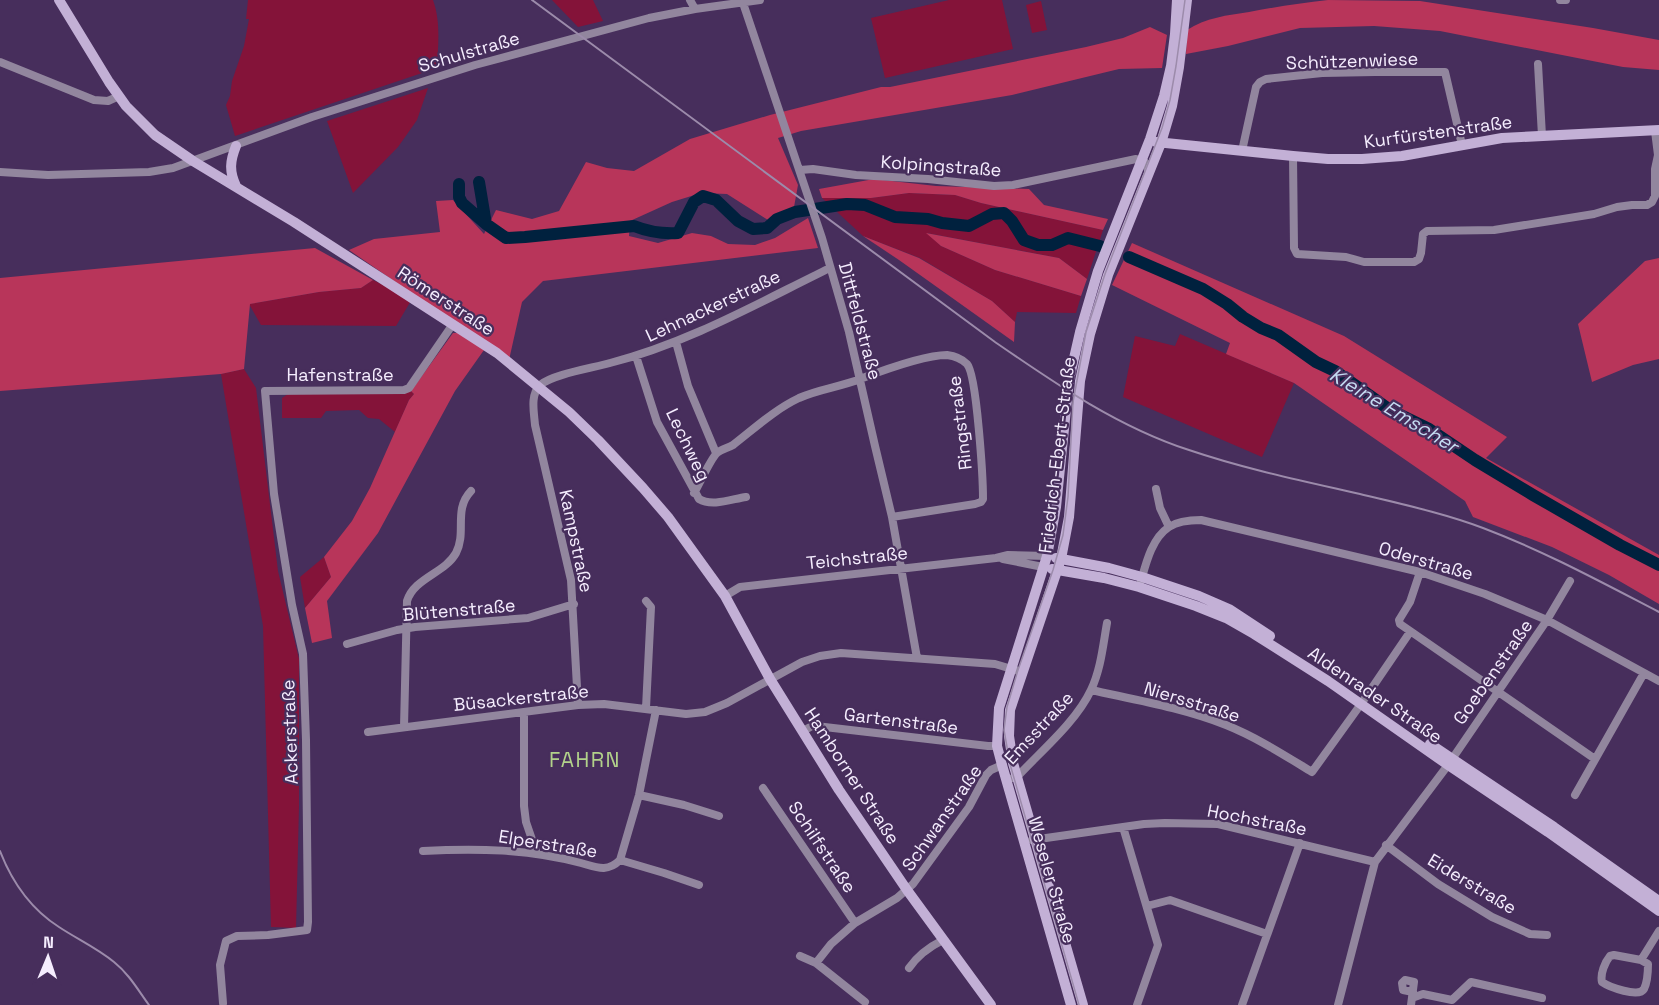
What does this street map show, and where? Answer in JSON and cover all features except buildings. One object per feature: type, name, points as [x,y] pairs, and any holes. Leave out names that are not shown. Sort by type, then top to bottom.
[{"type":"street","name":"Römerstraße","points":[[59,0],[119,96],[156,135],[497,353],[539,386],[598,440],[668,517],[725,596],[770,679]]},
{"type":"street","points":[[690,0],[695,9]]},
{"type":"street","name":"Schulstraße","points":[[0,172],[48,175],[149,172],[173,168],[312,117],[475,65],[649,18],[760,0]]},
{"type":"street","name":"Friedrich-Ebert-Straße","points":[[1002,765],[997,746],[999,708],[1047,556],[1056,507],[1070,380],[1080,332],[1098,272],[1150,140],[1164,96],[1171,66],[1177,0]]},
{"type":"street","name":"Friedrich-Ebert-Straße","points":[[1011,778],[1009,722],[1013,699],[1061,559],[1069,517],[1080,381],[1090,334],[1108,275],[1161,143],[1172,106],[1187,0]]},
{"type":"street","points":[[1560,0],[1566,0]]},
{"type":"street","name":"Dittfeldstraße","points":[[743,1],[809,198],[849,332],[892,517],[917,658]]},
{"type":"street","points":[[0,62],[94,100],[108,101],[119,96]]},
{"type":"street","points":[[1538,64],[1542,136]]},
{"type":"street","name":"Schützenwiese","points":[[1242,151],[1256,87],[1260,82],[1266,79],[1322,74],[1375,72],[1445,72],[1462,145]]},
{"type":"street","points":[[1293,156],[1294,248],[1298,254],[1346,257],[1364,262],[1414,262],[1419,260],[1423,234],[1427,231],[1494,230],[1594,214],[1617,207],[1647,205],[1655,196],[1657,130]]},
{"type":"street","name":"Kurfürstenstraße","points":[[1150,140],[1293,156],[1362,159],[1402,156],[1502,138],[1657,130]]},
{"type":"street","points":[[236,146],[230,168],[236,186]]},
{"type":"street","name":"Kolpingstraße","points":[[800,171],[813,169],[856,175],[994,186],[1012,185],[1136,159],[1142,160]]},
{"type":"street","points":[[1142,160],[1147,164],[1149,173]]},
{"type":"street","points":[[1114,165],[1123,164],[1136,175]]},
{"type":"street","name":"Lehnackerstraße","points":[[539,386],[563,375],[636,356],[676,342],[830,268]]},
{"type":"street","name":"Hafenstraße","points":[[265,391],[404,390],[409,388],[453,324]]},
{"type":"street","points":[[676,342],[688,386],[716,453]]},
{"type":"street","name":"Ringstraße","points":[[860,379],[910,363],[949,355],[959,358],[968,365],[972,374],[983,499],[975,504],[892,517]]},
{"type":"street","name":"Lechweg","points":[[636,356],[657,422],[694,493],[705,502],[746,497]]},
{"type":"street","points":[[694,493],[716,453],[730,446],[768,416],[799,398],[825,388],[860,379]]},
{"type":"street","name":"Kampstraße","points":[[539,386],[533,401],[535,425],[571,580],[578,705]]},
{"type":"street","name":"Ackerstraße","points":[[223,1003],[220,965],[225,941],[237,936],[307,930],[308,922],[303,654],[273,494],[265,391]]},
{"type":"street","points":[[1140,582],[1153,547],[1169,527],[1160,508],[1156,489]]},
{"type":"street","points":[[404,727],[407,601],[412,590],[455,554],[460,538],[462,506],[471,491]]},
{"type":"street","name":"Oderstraße","points":[[1169,527],[1190,520],[1201,520],[1420,572],[1485,594],[1547,620],[1659,681]]},
{"type":"street","name":"Teichstraße","points":[[725,596],[740,587],[1008,555],[1047,556]]},
{"type":"street","name":"Aldenrader Straße","points":[[1047,556],[1109,568],[1226,618],[1363,702],[1659,911]]},
{"type":"street","name":"Teichstraße","points":[[996,558],[1043,567]]},
{"type":"street","name":"Aldenrader Straße","points":[[1043,567],[1140,582]]},
{"type":"street","points":[[1420,572],[1400,624],[1595,759]]},
{"type":"street","name":"Goebenstraße","points":[[1338,1005],[1375,862],[1450,762],[1547,620],[1569,581]]},
{"type":"street","points":[[646,601],[651,607],[646,708]]},
{"type":"street","name":"Blütenstraße","points":[[347,644],[406,629],[528,618],[574,604]]},
{"type":"street","name":"Emsstraße","points":[[1011,778],[1078,713],[1091,690],[1100,665],[1107,623]]},
{"type":"street","points":[[1363,702],[1410,632]]},
{"type":"street","name":"Büsackerstraße","points":[[368,732],[578,705],[646,708],[686,714],[705,712],[727,703],[802,662],[841,653],[995,664],[1022,672]]},
{"type":"street","points":[[1575,795],[1644,673]]},
{"type":"street","name":"Hamborner Straße","points":[[770,679],[839,790],[907,890],[991,1005]]},
{"type":"street","name":"Niersstraße","points":[[1091,690],[1195,714],[1227,725],[1253,737],[1311,772],[1363,702]]},
{"type":"street","points":[[620,860],[639,795],[656,710]]},
{"type":"street","points":[[524,712],[524,806],[526,822],[537,854]]},
{"type":"street","name":"Gartenstraße","points":[[803,731],[816,726],[997,746]]},
{"type":"street","name":"Aldenrader Straße","points":[[1450,762],[1554,827],[1659,901]]},
{"type":"street","name":"Weseler Straße","points":[[1002,765],[1011,778],[1036,839],[1083,1005]]},
{"type":"street","name":"Schwanstraße","points":[[816,963],[831,944],[855,923],[897,898],[913,884],[969,807],[986,775],[1002,765]]},
{"type":"street","name":"Weseler Straße","points":[[1011,778],[1024,842],[1071,1005]]},
{"type":"street","name":"Schilfstraße","points":[[764,788],[855,923]]},
{"type":"street","points":[[639,795],[719,816]]},
{"type":"street","name":"Hochstraße","points":[[1024,842],[1165,823],[1218,824],[1375,862]]},
{"type":"street","points":[[1124,827],[1158,945],[1137,1005]]},
{"type":"street","points":[[1242,1005],[1300,843]]},
{"type":"street","name":"Eiderstraße","points":[[1386,845],[1438,884],[1492,916],[1530,934],[1546,935]]},
{"type":"street","name":"Elperstraße","points":[[423,851],[485,849],[537,854],[603,868],[614,866],[620,860],[699,885]]},
{"type":"street","points":[[1147,906],[1170,900],[1267,934]]},
{"type":"street","points":[[1641,960],[1659,931]]},
{"type":"street","points":[[909,968],[916,958],[943,940]]},
{"type":"street","points":[[800,956],[816,963],[865,1002]]},
{"type":"street","points":[[1610,956],[1641,960],[1646,962],[1648,967],[1644,989],[1640,993],[1607,986],[1602,982],[1601,978],[1610,956]]},
{"type":"street","points":[[1412,998],[1423,994],[1452,1000],[1471,982],[1542,998]]},
{"type":"shaded area","points":[[248,0],[433,0],[438,25],[437,68],[235,136],[226,105],[244,46],[249,19],[246,19]]},
{"type":"shaded area","points":[[552,0],[593,0],[603,21],[578,27]]},
{"type":"shaded area","points":[[949,0],[1002,0],[1013,49],[885,78],[871,18]]},
{"type":"shaded area","points":[[1328,0],[1420,1],[1659,40],[1659,70],[1623,67],[1440,31],[1374,26],[1300,28],[1186,54],[1187,30],[1201,23],[1233,14]]},
{"type":"shaded area","points":[[1041,1],[1047,30],[1032,33],[1026,5]]},
{"type":"shaded area","points":[[1150,27],[1167,35],[1162,68],[1119,69],[1012,95],[801,131],[778,138],[798,185],[794,207],[768,220],[727,194],[701,193],[672,202],[630,221],[629,236],[658,243],[692,233],[711,236],[728,244],[755,245],[775,238],[808,218],[818,248],[543,281],[522,302],[509,360],[349,250],[374,239],[440,232],[436,201],[453,200],[484,234],[496,210],[532,219],[559,211],[586,162],[607,168],[634,171],[690,139],[770,115],[881,87],[1086,47],[1123,38]]},
{"type":"shaded area","points":[[428,88],[417,120],[398,147],[353,193],[327,121]]},
{"type":"shaded area","points":[[874,179],[936,186],[1029,189],[1044,205],[1108,219],[1103,230],[981,203],[955,195],[909,193],[871,198],[822,198],[819,189]]},
{"type":"shaded area","points":[[909,193],[955,195],[981,203],[1103,230],[1087,279],[1059,258],[927,233],[941,246],[995,270],[1081,296],[1076,313],[1017,312],[1015,322],[992,301],[920,258],[863,236],[822,198],[871,198]]},
{"type":"shaded area","points":[[926,233],[1059,258],[1087,279],[1081,296],[995,270],[941,246]]},
{"type":"shaded area","points":[[863,236],[919,258],[992,301],[1015,322],[1014,342],[899,260]]},
{"type":"shaded area","points":[[1132,243],[1344,336],[1507,437],[1486,458],[1659,555],[1659,604],[1609,575],[1552,547],[1473,517],[1465,501],[1294,383],[1226,354],[1230,343],[1112,285]]},
{"type":"shaded area","points":[[315,248],[373,280],[361,288],[319,292],[250,304],[244,369],[221,374],[0,391],[0,278]]},
{"type":"shaded area","points":[[1659,258],[1659,359],[1633,365],[1592,382],[1578,324],[1645,261]]},
{"type":"shaded area","points":[[373,280],[412,299],[396,326],[261,325],[249,304],[319,292],[361,288]]},
{"type":"shaded area","points":[[453,333],[459,333],[484,350],[455,391],[378,533],[327,601],[332,638],[312,643],[305,608],[331,577],[324,557],[352,521],[370,488],[409,400],[414,394],[411,391]]},
{"type":"shaded area","points":[[1180,334],[1294,383],[1262,457],[1123,397],[1135,336],[1175,346]]},
{"type":"shaded area","points":[[244,369],[256,388],[278,571],[299,659],[296,928],[271,927],[263,626],[221,374]]},
{"type":"shaded area","points":[[411,391],[414,394],[395,432],[379,419],[368,418],[359,410],[326,411],[321,418],[282,418],[282,398],[288,394],[402,394]]},
{"type":"shaded area","points":[[324,557],[331,577],[305,608],[300,577]]},
{"type":"waterway","name":"Kleine Emscher","points":[[479,182],[486,224]]},
{"type":"waterway","name":"Kleine Emscher","points":[[459,184],[459,197],[462,203],[506,238],[634,226],[656,232],[678,233],[694,202],[703,196],[716,200],[738,221],[753,229],[767,228],[777,219],[795,212],[847,204],[865,205],[895,217],[928,219],[969,226],[992,214],[1004,213],[1024,240],[1038,245],[1052,245],[1068,238],[1100,246]]},
{"type":"waterway","name":"Kleine Emscher","points":[[1129,257],[1203,289],[1243,317],[1278,335],[1316,362],[1335,371],[1390,410],[1429,429],[1533,495],[1659,565]]},
{"type":"tram line","points":[[1079,1005],[1010,764],[1004,730],[1007,707],[1018,670],[1063,535],[1068,497],[1073,402],[1086,332],[1105,274],[1162,128],[1170,100],[1185,0]]},
{"type":"railway","points":[[532,0],[995,342],[1064,389],[1112,417],[1163,440],[1210,457],[1422,509],[1483,528],[1550,557],[1659,612]]},
{"type":"railway","points":[[0,851],[10,873],[31,903],[49,920],[114,962],[129,977],[149,1005]]},
{"type":"district","name":"FAHRN","points":[[585,760]]}]
